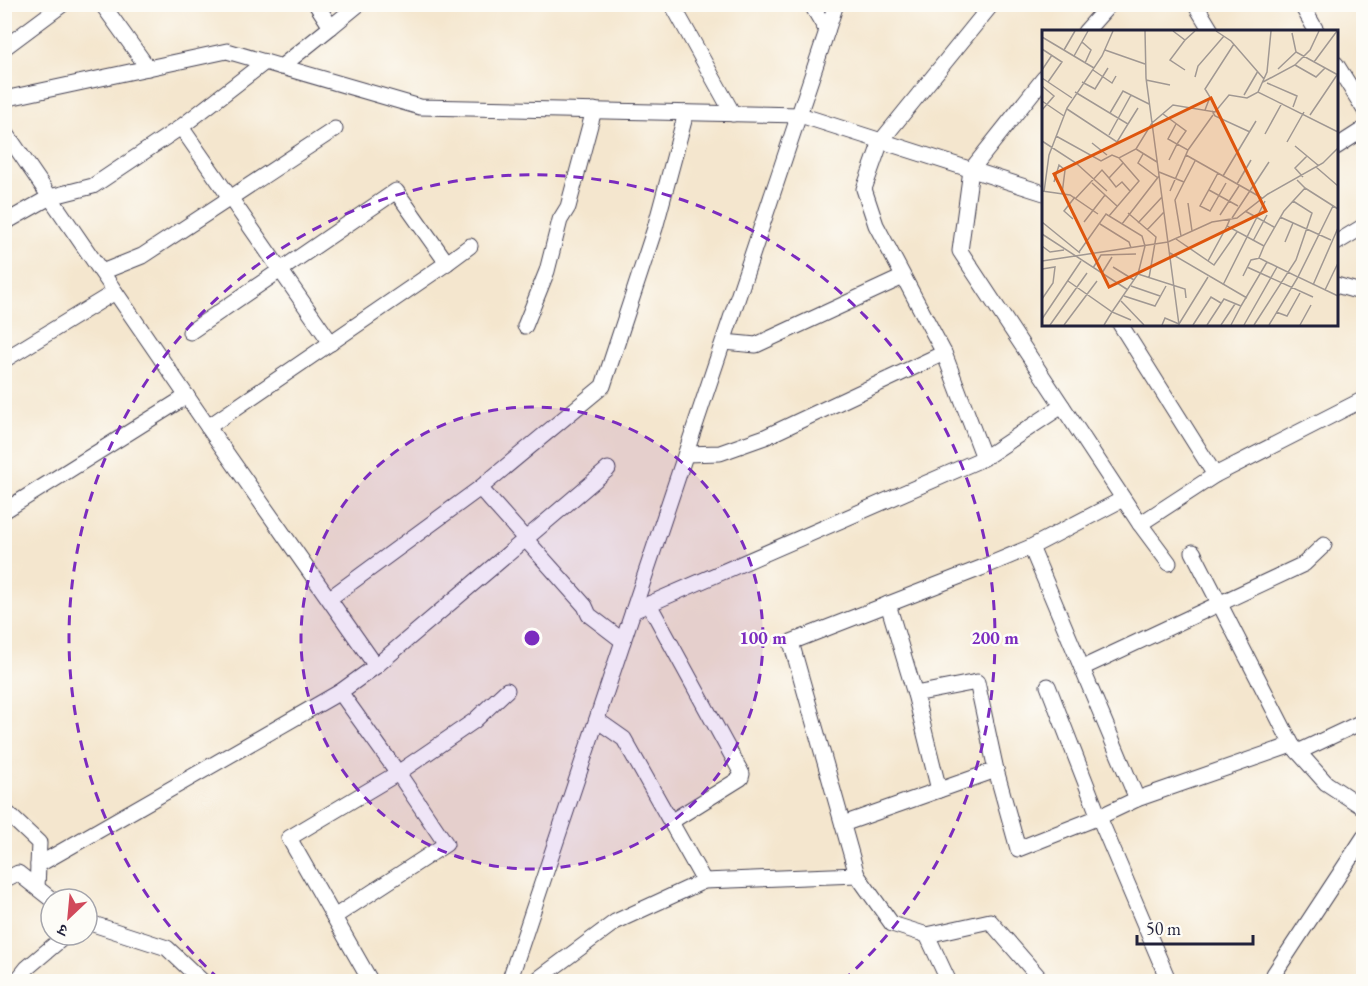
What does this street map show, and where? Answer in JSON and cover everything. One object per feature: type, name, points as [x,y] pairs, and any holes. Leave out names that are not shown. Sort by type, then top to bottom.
[{"type":"street","points":[[4,48],[63,4]]},
{"type":"street","points":[[102,4],[148,68]]},
{"type":"street","points":[[316,4],[331,27]]},
{"type":"street","points":[[281,67],[359,4]]},
{"type":"street","points":[[672,4],[733,114]]},
{"type":"street","points":[[811,4],[827,31]]},
{"type":"street","points":[[509,981],[836,4]]},
{"type":"street","points":[[984,458],[944,353],[876,225],[864,189],[880,141],[992,4]]},
{"type":"street","points":[[1089,30],[1110,4]]},
{"type":"street","points":[[1195,4],[1211,30]]},
{"type":"street","points":[[1301,4],[1316,30]]},
{"type":"street","points":[[4,99],[227,51],[420,107],[800,115],[1042,192]]},
{"type":"street","points":[[4,223],[50,197],[93,186],[181,127],[265,62]]},
{"type":"street","points":[[1338,67],[1364,109]]},
{"type":"street","points":[[1042,81],[971,170],[960,251],[1123,499],[1169,563]]},
{"type":"street","points":[[525,326],[547,271],[560,220],[568,207],[594,110]]},
{"type":"street","points":[[330,598],[480,488],[603,386],[655,228],[686,112]]},
{"type":"street","points":[[181,127],[331,343]]},
{"type":"street","points":[[102,272],[142,256],[335,129]]},
{"type":"street","points":[[1338,146],[1364,129]]},
{"type":"street","points":[[4,130],[376,666]]},
{"type":"street","points":[[190,332],[396,191],[447,263]]},
{"type":"street","points":[[1338,242],[1364,226]]},
{"type":"street","points":[[208,427],[470,246]]},
{"type":"street","points":[[724,342],[756,345],[903,277]]},
{"type":"street","points":[[1338,286],[1364,293]]},
{"type":"street","points":[[4,360],[115,292]]},
{"type":"street","points":[[1121,326],[1215,475]]},
{"type":"street","points":[[686,454],[720,453],[765,437],[944,353]]},
{"type":"street","points":[[4,511],[187,396]]},
{"type":"street","points":[[1140,524],[1215,475],[1364,399]]},
{"type":"street","points":[[633,611],[984,458],[1062,406]]},
{"type":"street","points":[[38,865],[340,692],[376,666],[608,468]]},
{"type":"street","points":[[480,488],[585,606],[589,615],[623,641]]},
{"type":"street","points":[[1043,981],[990,921],[927,935],[892,924],[857,875],[791,642],[1031,547],[1123,499]]},
{"type":"street","points":[[1082,668],[1304,564],[1324,545]]},
{"type":"street","points":[[1031,547],[1137,799]]},
{"type":"street","points":[[1193,552],[1295,748],[1326,783],[1364,808]]},
{"type":"street","points":[[649,604],[742,774],[730,786],[672,821]]},
{"type":"street","points":[[888,604],[915,694],[939,790]]},
{"type":"street","points":[[915,694],[977,682],[996,770],[1018,849],[1099,817],[1137,799],[1295,748],[1364,721]]},
{"type":"street","points":[[1048,686],[1099,817],[1169,981]]},
{"type":"street","points":[[371,981],[289,838],[398,773],[474,721],[507,690]]},
{"type":"street","points":[[334,917],[446,844],[340,692]]},
{"type":"street","points":[[597,720],[624,739],[704,880]]},
{"type":"street","points":[[843,824],[996,770]]},
{"type":"street","points":[[4,810],[39,843],[37,888]]},
{"type":"street","points":[[1277,981],[1274,974],[1364,837]]},
{"type":"street","points":[[4,880],[18,873],[37,888]]},
{"type":"street","points":[[534,981],[615,922],[704,880],[857,875]]},
{"type":"street","points":[[99,926],[167,948],[203,981]]},
{"type":"street","points":[[927,935],[949,981]]},
{"type":"street","points":[[16,981],[27,968],[52,947]]}]
